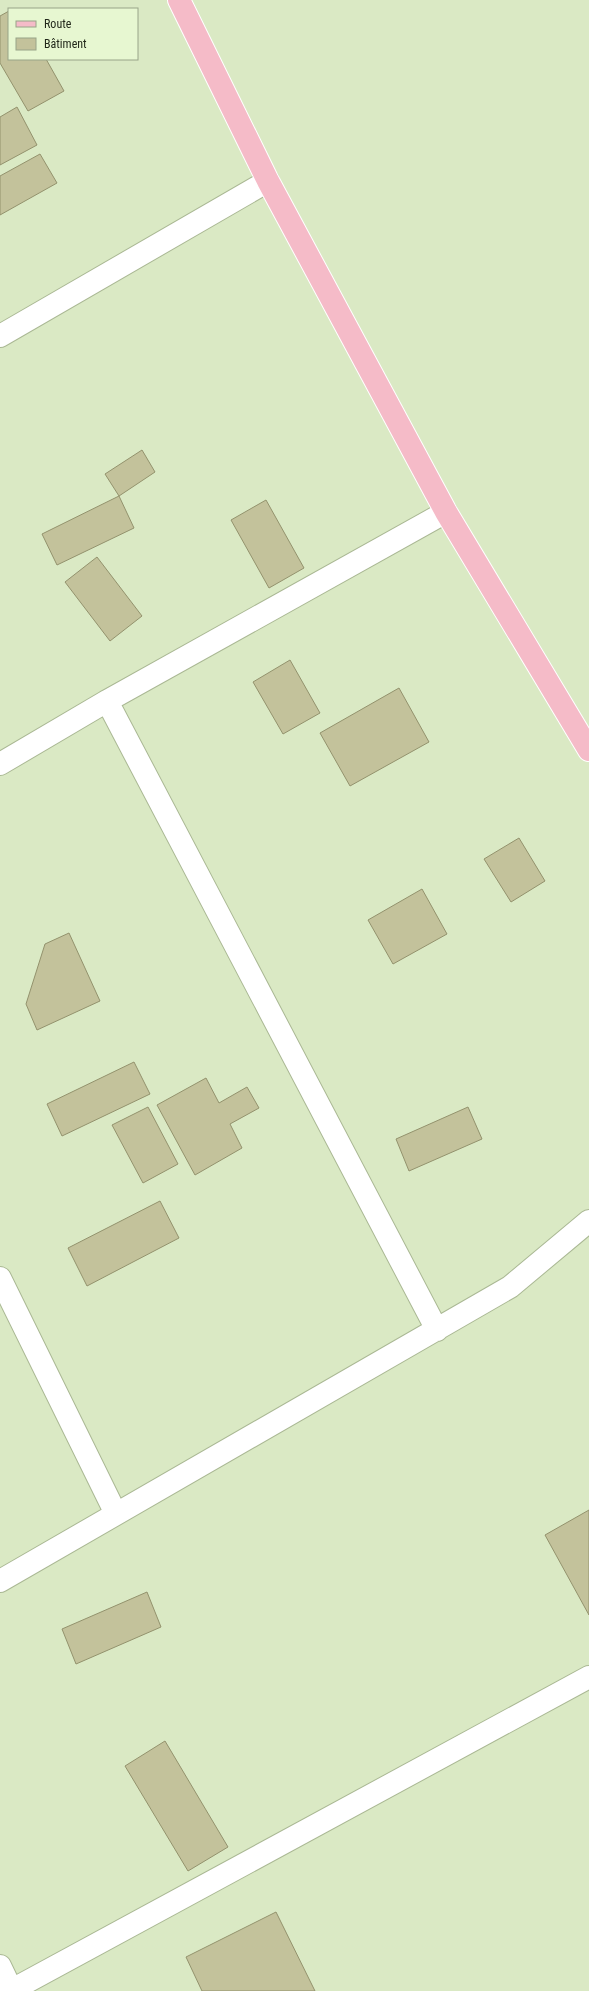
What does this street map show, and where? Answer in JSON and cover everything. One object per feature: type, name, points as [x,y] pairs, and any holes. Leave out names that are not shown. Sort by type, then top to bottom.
[{"type":"main road","points":[[179,0],[268,181],[446,512],[589,750]]},
{"type":"street","points":[[0,336],[268,181]]},
{"type":"street","points":[[0,764],[107,701],[446,512]]},
{"type":"street","points":[[107,701],[437,1330]]},
{"type":"street","points":[[0,1581],[437,1330],[510,1286],[589,1221]]},
{"type":"street","points":[[0,1278],[116,1514]]},
{"type":"street","points":[[0,1966],[12,1990],[589,1677]]},
{"type":"building","points":[[8,12],[8,60],[47,60],[64,91],[28,111],[0,63],[0,16]]},
{"type":"building","points":[[17,107],[37,145],[0,165],[0,117]]},
{"type":"building","points":[[40,154],[57,183],[0,215],[0,176]]},
{"type":"building","points":[[142,450],[155,472],[119,496],[105,474]]},
{"type":"building","points":[[119,496],[134,528],[57,565],[42,534]]},
{"type":"building","points":[[266,500],[304,568],[269,588],[231,520]]},
{"type":"building","points":[[97,557],[142,616],[110,641],[65,582]]},
{"type":"building","points":[[290,660],[320,713],[283,734],[253,682]]},
{"type":"building","points":[[399,688],[429,742],[350,786],[320,733]]},
{"type":"building","points":[[519,838],[545,881],[511,902],[484,859]]},
{"type":"building","points":[[422,889],[447,934],[393,964],[368,920]]},
{"type":"building","points":[[69,933],[100,1001],[37,1030],[26,1004],[45,944]]},
{"type":"building","points":[[134,1062],[150,1094],[62,1136],[47,1104]]},
{"type":"building","points":[[206,1078],[219,1103],[247,1087],[259,1108],[230,1124],[242,1148],[195,1175],[157,1105]]},
{"type":"building","points":[[148,1107],[178,1164],[143,1183],[112,1125]]},
{"type":"building","points":[[468,1107],[482,1139],[409,1171],[396,1139]]},
{"type":"building","points":[[160,1201],[179,1238],[87,1286],[68,1248]]},
{"type":"building","points":[[589,1510],[589,1615],[545,1535]]},
{"type":"building","points":[[147,1592],[161,1627],[76,1664],[62,1629]]},
{"type":"building","points":[[165,1741],[228,1847],[188,1871],[125,1766]]},
{"type":"building","points":[[276,1912],[315,1991],[202,1991],[186,1957]]}]
